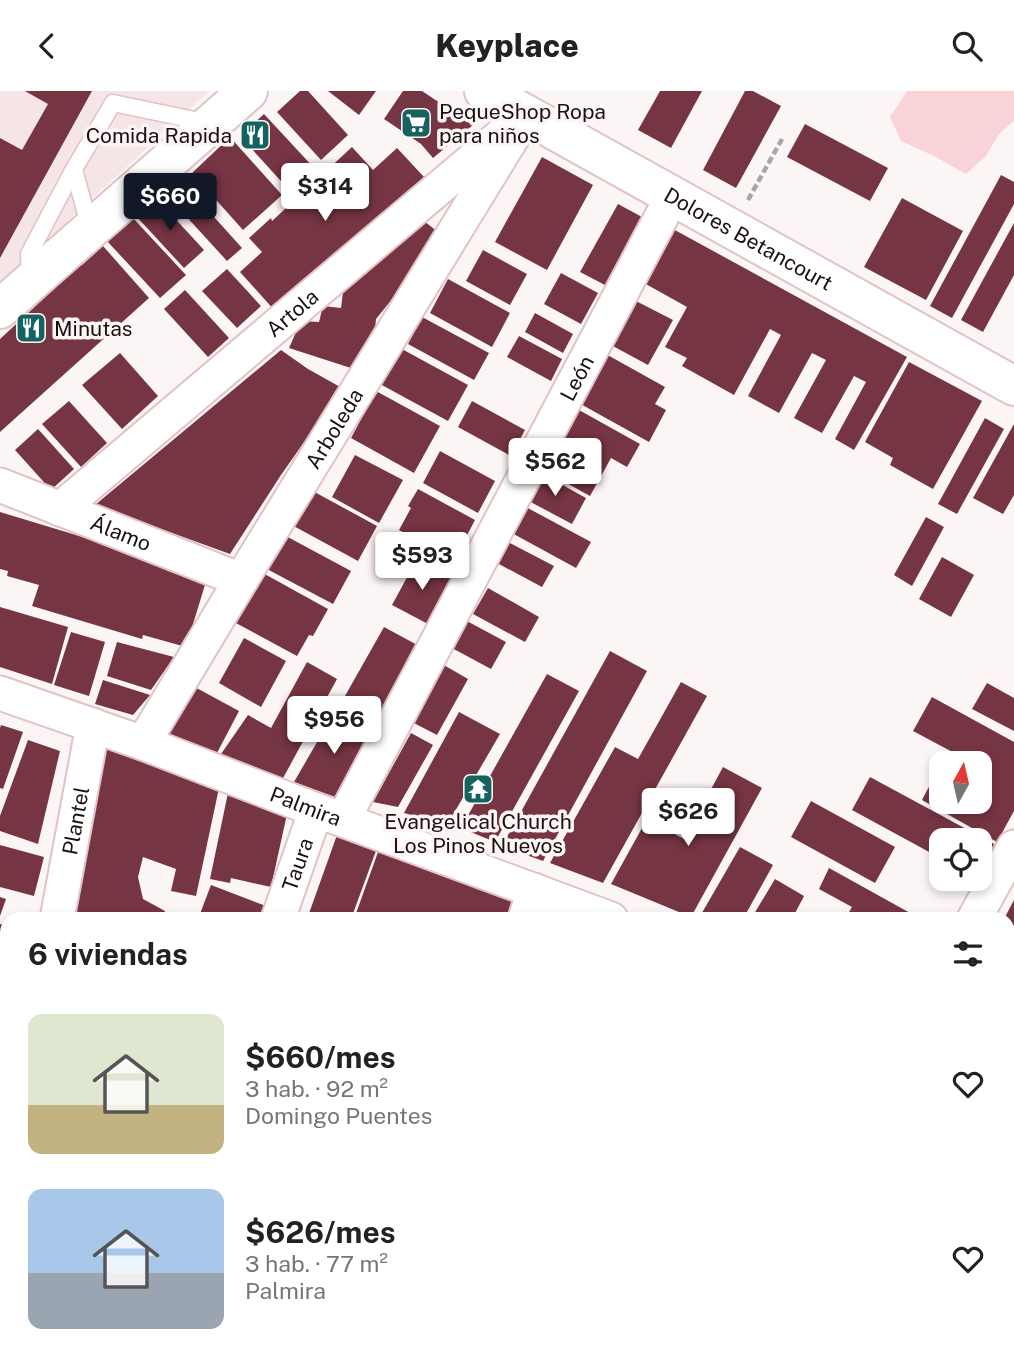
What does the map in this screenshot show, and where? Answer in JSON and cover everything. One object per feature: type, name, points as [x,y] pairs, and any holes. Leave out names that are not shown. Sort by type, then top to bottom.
[{"type":"street","points":[[0,309],[248,91]]},
{"type":"street","name":"Dolores Betancourt","points":[[484,91],[1014,386]]},
{"type":"street","name":"Artola","points":[[60,509],[526,115]]},
{"type":"street","name":"Arboleda","points":[[143,743],[526,115]]},
{"type":"street","name":"León","points":[[329,815],[673,195]]},
{"type":"street","name":"Álamo","points":[[0,485],[241,580]]},
{"type":"street","name":"Palmira","points":[[0,693],[143,743],[329,815],[529,904],[573,912]]},
{"type":"street","name":"Plantel","points":[[59,912],[93,725]]},
{"type":"street","name":"Taura","points":[[281,912],[329,815]]},
{"type":"street","points":[[978,912],[1014,847]]},
{"type":"lane","points":[[30,282],[30,254],[74,169],[113,103],[211,124]]},
{"type":"lane","points":[[74,169],[90,230]]},
{"type":"path","points":[[748,200],[782,139]]},
{"type":"shaded area","points":[[0,91],[209,91],[0,283]]},
{"type":"shaded area","points":[[907,91],[1014,91],[1014,121],[999,134],[986,156],[966,174],[901,141],[890,117]]},
{"type":"building","points":[[25,91],[92,91],[0,258],[0,138],[22,150],[48,104]]},
{"type":"building","points":[[300,91],[308,91],[348,135],[321,160],[277,112]]},
{"type":"building","points":[[328,91],[376,91],[359,115]]},
{"type":"building","points":[[403,91],[422,91],[473,125],[433,158],[421,144],[384,119]]},
{"type":"building","points":[[660,91],[702,91],[671,148],[638,130]]},
{"type":"building","points":[[745,91],[753,91],[781,106],[736,188],[703,170]]},
{"type":"building","points":[[264,114],[315,169],[290,191],[240,136]]},
{"type":"building","points":[[805,124],[888,168],[870,201],[787,157]]},
{"type":"building","points":[[230,137],[282,195],[243,230],[192,173]]},
{"type":"building","points":[[352,147],[373,170],[397,148],[424,177],[276,312],[240,272],[262,252],[249,238],[271,218],[272,221]]},
{"type":"building","points":[[542,157],[593,185],[547,270],[495,242]]},
{"type":"building","points":[[1001,175],[1014,182],[1014,204],[952,318],[930,306]]},
{"type":"building","points":[[179,178],[242,248],[227,261],[163,191]]},
{"type":"building","points":[[156,198],[204,250],[184,268],[136,216]]},
{"type":"building","points":[[902,198],[963,231],[926,300],[864,267]]},
{"type":"building","points":[[618,204],[642,217],[605,285],[580,272]]},
{"type":"building","points":[[132,217],[186,275],[160,298],[106,240]]},
{"type":"building","points":[[424,221],[443,236],[376,319],[374,340],[357,370],[289,348],[301,321],[319,322],[323,306],[341,308],[343,292]]},
{"type":"building","points":[[1014,223],[1014,275],[983,332],[961,320]]},
{"type":"building","points":[[673,229],[907,357],[854,450],[835,439],[866,382],[854,376],[822,433],[794,418],[826,360],[812,353],[779,413],[748,396],[781,335],[770,329],[734,395],[682,366],[687,358],[665,347],[687,307],[644,283]]},
{"type":"building","points":[[103,246],[149,298],[0,432],[0,339]]},
{"type":"building","points":[[483,250],[527,274],[510,305],[466,281]]},
{"type":"building","points":[[227,269],[261,306],[237,328],[202,291]]},
{"type":"building","points":[[561,273],[598,293],[581,324],[544,304]]},
{"type":"building","points":[[448,279],[510,313],[492,347],[430,313]]},
{"type":"building","points":[[185,290],[229,338],[208,357],[164,309]]},
{"type":"building","points":[[636,301],[673,320],[648,365],[611,345]]},
{"type":"building","points":[[535,313],[573,334],[563,353],[525,332]]},
{"type":"building","points":[[422,317],[489,353],[474,380],[408,344]]},
{"type":"building","points":[[519,336],[562,359],[551,381],[507,357]]},
{"type":"building","points":[[400,348],[468,385],[448,421],[380,384]]},
{"type":"building","points":[[281,350],[342,388],[230,554],[95,505]]},
{"type":"building","points":[[120,353],[158,396],[122,429],[82,385]]},
{"type":"building","points":[[604,353],[665,387],[655,404],[666,410],[649,442],[577,402]]},
{"type":"building","points":[[909,362],[982,401],[933,489],[890,465],[893,458],[865,442]]},
{"type":"building","points":[[376,391],[440,426],[414,473],[351,438]]},
{"type":"building","points":[[69,401],[107,443],[81,467],[42,424]]},
{"type":"building","points":[[472,401],[525,430],[511,456],[458,427]]},
{"type":"building","points":[[579,410],[640,444],[627,467],[611,458],[590,496],[545,471]]},
{"type":"building","points":[[985,418],[1004,429],[957,514],[938,504]]},
{"type":"building","points":[[1014,424],[1014,495],[1003,514],[973,498]]},
{"type":"building","points":[[38,429],[74,469],[51,490],[15,450]]},
{"type":"building","points":[[440,451],[495,481],[478,513],[423,483]]},
{"type":"building","points":[[355,455],[403,480],[379,523],[332,497]]},
{"type":"building","points":[[539,472],[586,498],[572,524],[525,499]]},
{"type":"building","points":[[309,489],[377,526],[358,561],[290,524]]},
{"type":"building","points":[[418,489],[475,520],[454,560],[399,530]]},
{"type":"building","points":[[524,506],[591,542],[576,568],[510,532]]},
{"type":"building","points":[[0,512],[208,575],[186,647],[143,635],[142,639],[32,606],[39,585],[7,576],[8,571],[0,569]]},
{"type":"building","points":[[926,517],[944,527],[912,586],[894,575]]},
{"type":"building","points":[[284,535],[351,571],[333,604],[265,568]]},
{"type":"building","points":[[508,542],[554,566],[542,587],[497,563]]},
{"type":"building","points":[[942,557],[974,575],[951,617],[919,599]]},
{"type":"building","points":[[417,559],[453,580],[428,624],[392,605]]},
{"type":"building","points":[[261,572],[328,609],[313,636],[309,635],[297,656],[234,622]]},
{"type":"building","points":[[488,588],[539,617],[525,642],[473,614]]},
{"type":"building","points":[[0,607],[68,627],[52,684],[0,667]]},
{"type":"building","points":[[465,620],[506,642],[491,669],[450,647]]},
{"type":"building","points":[[384,627],[421,647],[379,723],[341,703]]},
{"type":"building","points":[[71,632],[105,642],[89,696],[54,685]]},
{"type":"building","points":[[244,638],[286,661],[261,707],[219,683]]},
{"type":"building","points":[[117,642],[174,657],[151,690],[107,676]]},
{"type":"building","points":[[610,651],[647,671],[543,861],[502,846]]},
{"type":"building","points":[[307,662],[337,679],[282,780],[221,754],[248,715],[271,728]]},
{"type":"building","points":[[442,664],[468,679],[437,735],[410,721]]},
{"type":"building","points":[[547,674],[579,691],[495,842],[461,828]]},
{"type":"building","points":[[103,680],[150,695],[133,715],[95,704]]},
{"type":"building","points":[[681,682],[707,696],[603,883],[550,863],[615,747],[638,759]]},
{"type":"building","points":[[987,683],[1014,698],[1014,731],[972,709]]},
{"type":"building","points":[[191,685],[239,711],[217,753],[164,732]]},
{"type":"building","points":[[932,697],[1014,742],[1014,811],[997,842],[992,839],[992,828],[972,828],[947,814],[992,814],[992,751],[950,751],[913,731]]},
{"type":"building","points":[[335,711],[373,732],[338,798],[294,782]]},
{"type":"building","points":[[459,712],[500,734],[447,825],[404,813]]},
{"type":"building","points":[[1,725],[23,732],[3,789],[0,788]]},
{"type":"building","points":[[411,733],[433,745],[398,807],[373,802]]},
{"type":"building","points":[[28,740],[60,751],[38,844],[0,831],[0,816]]},
{"type":"building","points":[[99,744],[219,788],[196,896],[171,891],[176,869],[143,857],[138,877],[143,899],[165,912],[69,912]]},
{"type":"building","points":[[723,767],[762,788],[694,912],[679,912],[611,884],[647,819],[684,839]]},
{"type":"building","points":[[870,777],[929,809],[929,814],[938,814],[964,828],[929,828],[929,852],[852,810]]},
{"type":"building","points":[[929,787],[929,804],[922,800]]},
{"type":"building","points":[[229,788],[287,814],[271,887],[231,878],[230,883],[210,879]]},
{"type":"building","points":[[811,801],[895,847],[875,883],[791,837]]},
{"type":"building","points":[[337,835],[377,848],[354,912],[310,912]]},
{"type":"building","points":[[0,845],[44,857],[34,896],[0,887]]},
{"type":"building","points":[[740,847],[773,865],[747,912],[702,912]]},
{"type":"building","points":[[378,852],[453,876],[452,878],[519,902],[515,912],[357,912]]},
{"type":"building","points":[[829,868],[908,912],[849,912],[852,907],[819,889]]},
{"type":"building","points":[[775,879],[804,896],[796,912],[755,912]]},
{"type":"building","points":[[211,885],[266,906],[264,912],[201,912]]},
{"type":"building","points":[[0,897],[6,899],[0,912]]},
{"type":"building","points":[[1014,900],[1014,912],[1008,912]]},
{"type":"place","name":"PequeShop Ropa para niños","points":[[416,123]]},
{"type":"place","name":"Comida Rapida","points":[[255,135]]},
{"type":"place","name":"Minutas","points":[[31,328]]},
{"type":"place","name":"Evangelical Church Los Pinos Nuevos","points":[[478,789]]}]
